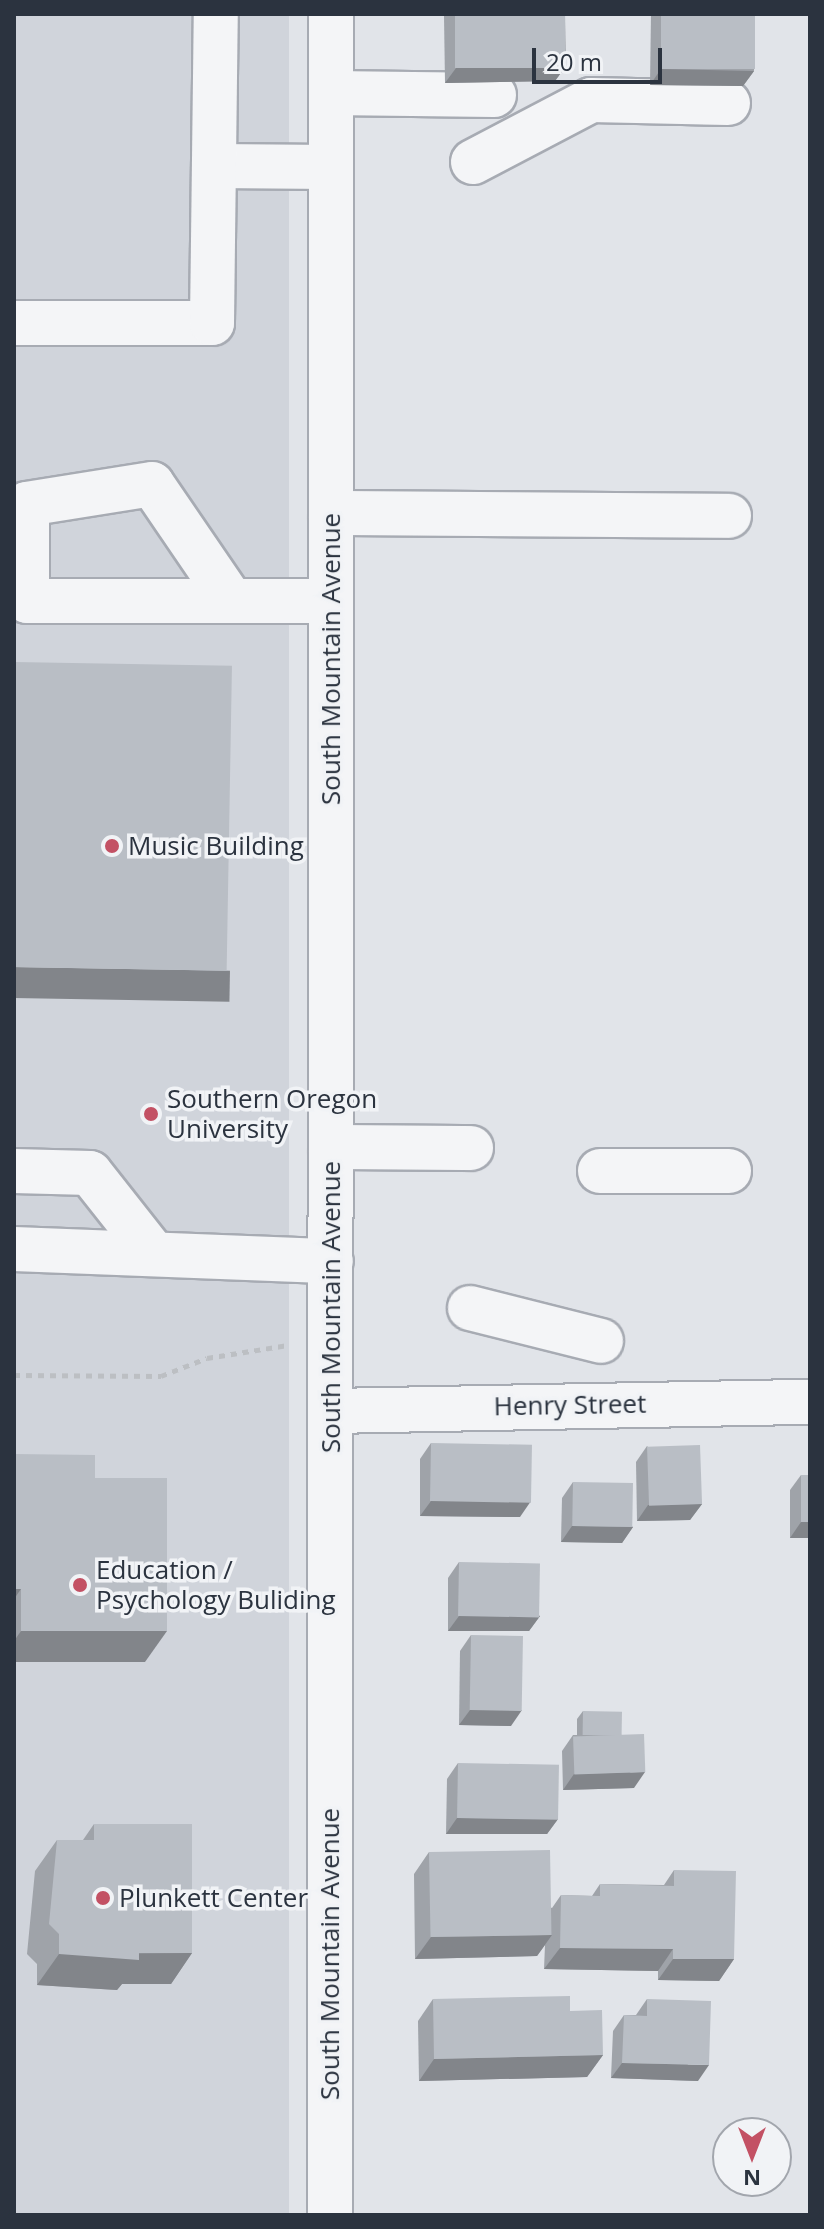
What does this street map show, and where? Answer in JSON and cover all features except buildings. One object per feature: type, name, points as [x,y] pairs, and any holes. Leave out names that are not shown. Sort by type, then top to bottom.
[{"type":"street","points":[[14,323],[212,323],[216,14]]},
{"type":"street","name":"South Mountain Avenue","points":[[330,2215],[331,14]]},
{"type":"street","points":[[331,93],[494,95]]},
{"type":"street","points":[[473,162],[591,100],[728,103]]},
{"type":"street","points":[[215,166],[331,167]]},
{"type":"street","points":[[231,600],[152,484],[27,504],[27,601],[331,601]]},
{"type":"street","points":[[331,513],[729,516]]},
{"type":"street","points":[[331,1147],[471,1148]]},
{"type":"street","points":[[14,1171],[90,1173],[150,1249]]},
{"type":"street","points":[[600,1171],[729,1171]]},
{"type":"street","points":[[14,1249],[150,1249],[331,1261]]},
{"type":"street","points":[[470,1308],[601,1341]]},
{"type":"street","name":"Henry Street","points":[[331,1411],[810,1402]]},
{"type":"path","points":[[14,1375],[161,1376],[207,1358],[290,1345]]},
{"type":"shaded area","name":"Southern Oregon University","points":[[14,14],[289,14],[289,2215],[14,2215]]},
{"type":"place","name":"Music Building","points":[[112,846]]},
{"type":"place","name":"Southern Oregon University","points":[[151,1114]]},
{"type":"place","name":"Education / Psychology Buliding","points":[[80,1585]]},
{"type":"place","name":"Plunkett Center","points":[[103,1898]]}]
